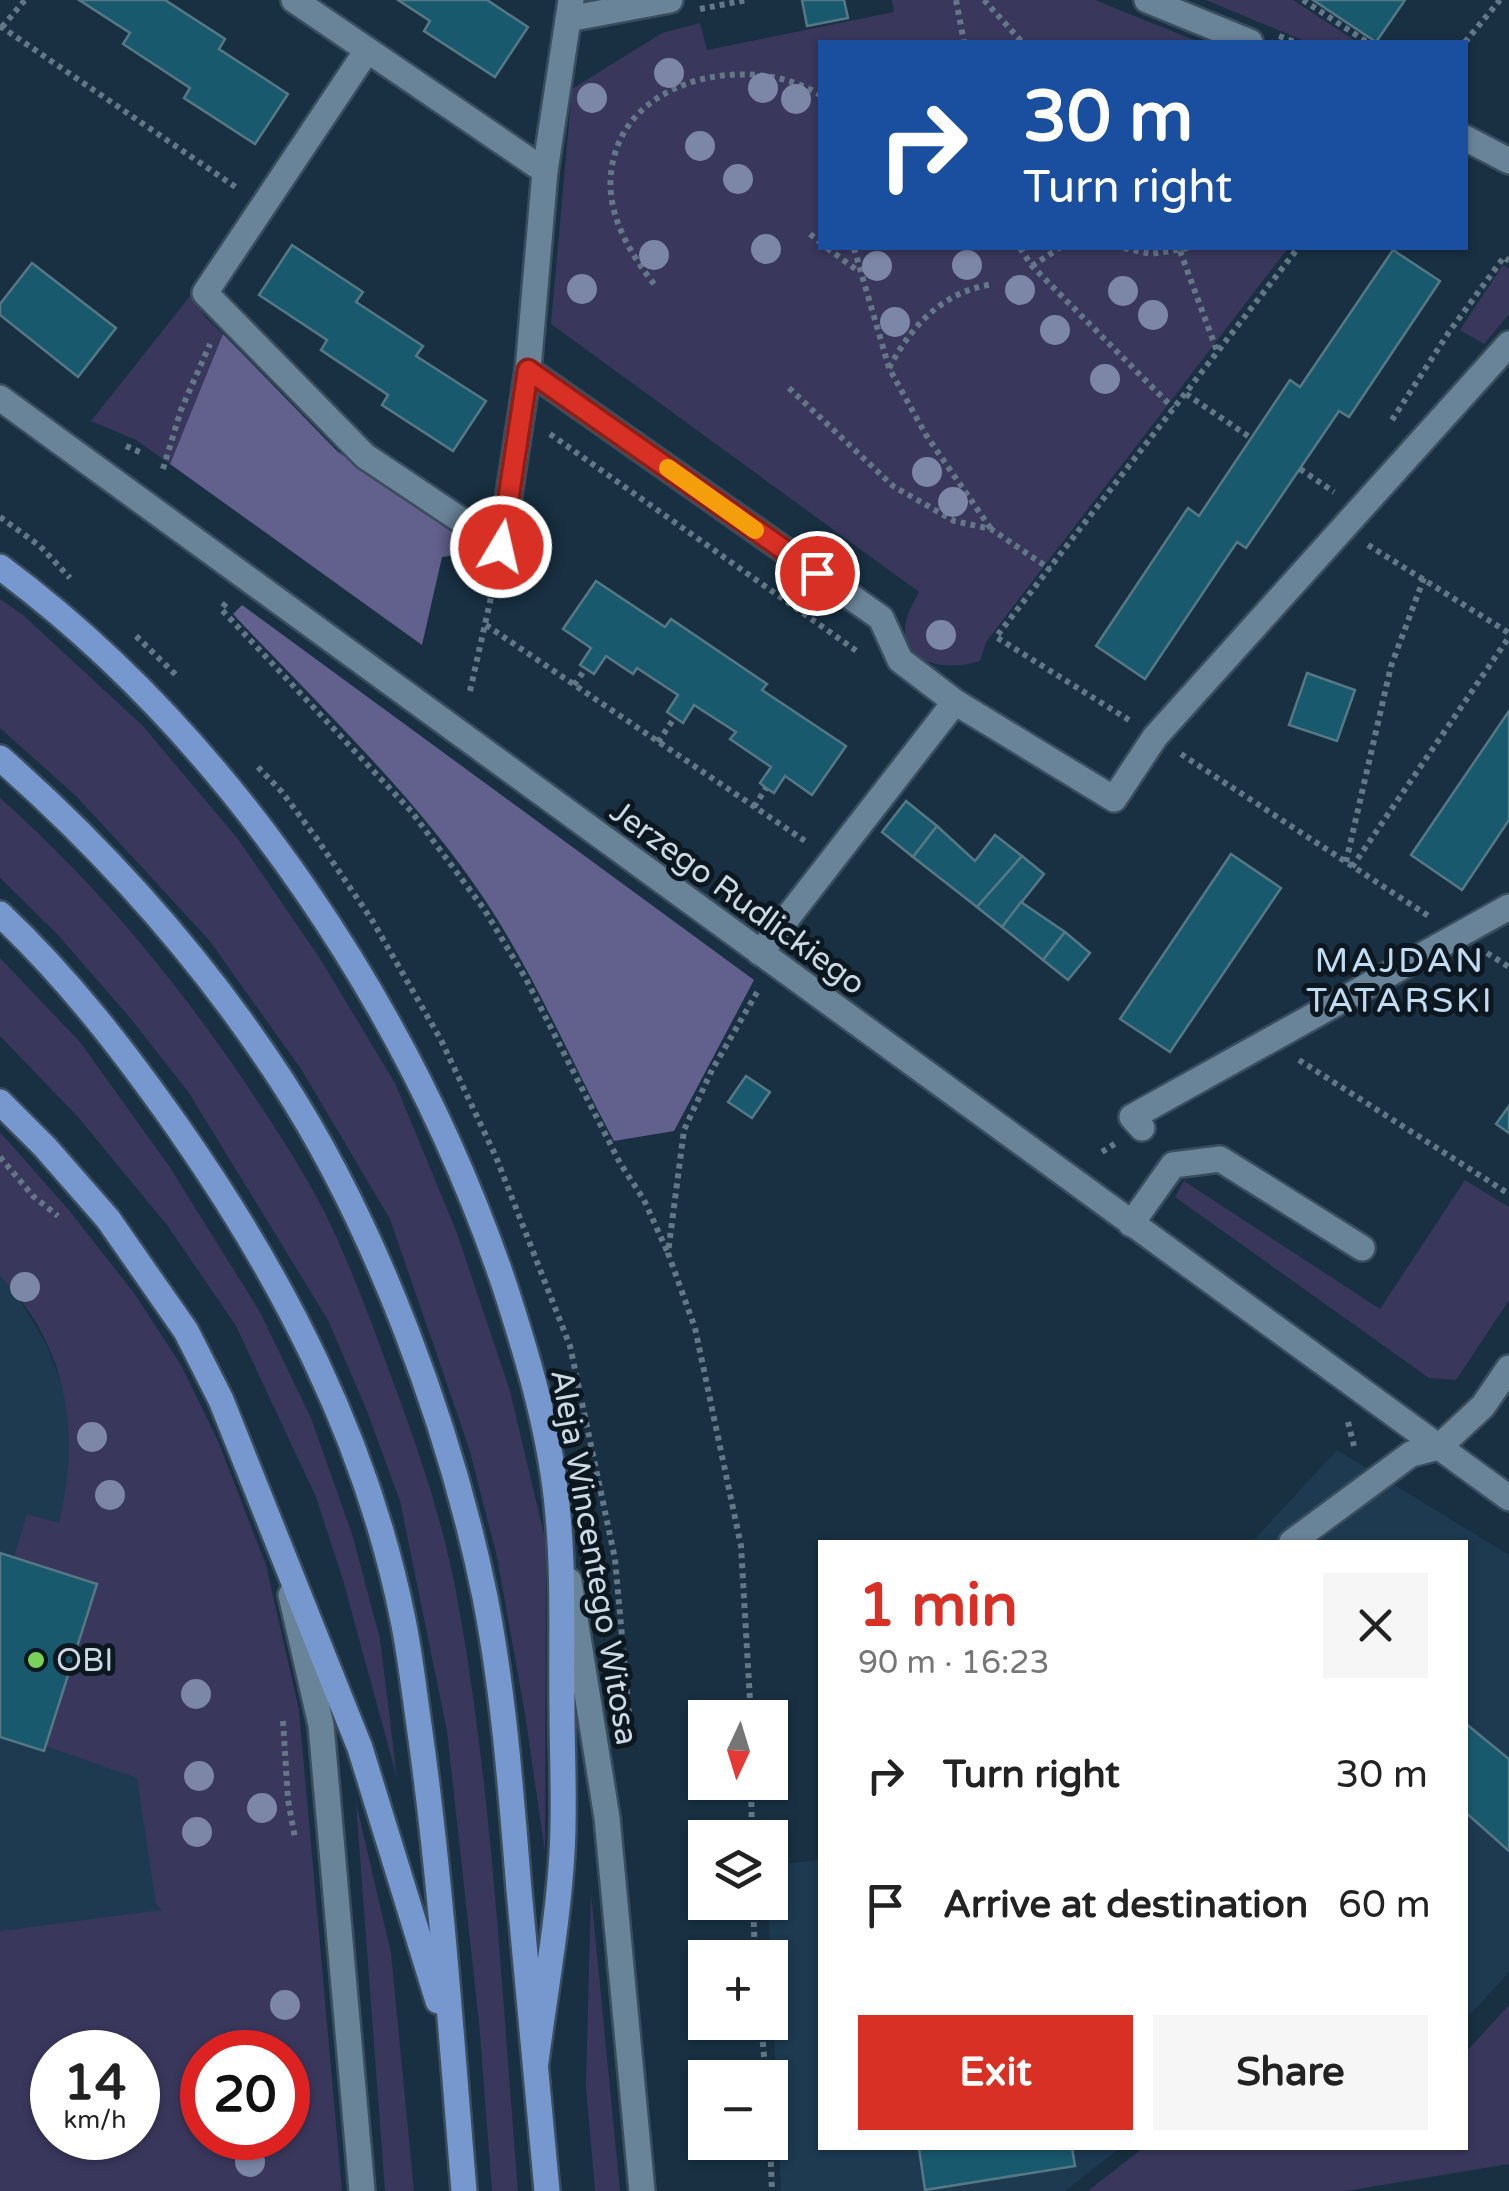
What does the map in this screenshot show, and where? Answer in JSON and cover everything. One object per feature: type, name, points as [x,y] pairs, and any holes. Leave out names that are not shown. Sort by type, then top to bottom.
[{"type":"main road","name":"Aleja Wincentego Witosa","points":[[0,567],[82,636],[203,758],[302,886],[355,965],[410,1062],[486,1230],[519,1330],[544,1427],[558,1514]]},
{"type":"main road","points":[[0,758],[50,802],[133,889],[212,982],[283,1082],[340,1184],[382,1277],[444,1442],[484,1595],[498,1670],[547,2191]]},
{"type":"main road","points":[[0,914],[114,1039],[207,1169],[290,1306],[332,1391],[386,1548],[404,1621],[438,1880],[464,2191]]},
{"type":"main road","points":[[0,1102],[108,1219],[186,1331],[221,1400],[360,1748],[452,2044]]},
{"type":"main road","points":[[536,2062],[562,1852],[558,1514]]},
{"type":"street","points":[[294,0],[545,171]]},
{"type":"street","points":[[1147,0],[1245,40]]},
{"type":"street","points":[[366,52],[205,293],[365,456],[501,547],[528,370],[545,171],[569,10],[680,6]]},
{"type":"street","points":[[1468,140],[1509,161]]},
{"type":"street","points":[[528,370],[881,618],[900,660],[955,702],[1114,800],[1155,736],[1509,344]]},
{"type":"street","name":"Jerzego Rudlickiego","points":[[0,398],[1509,1498]]},
{"type":"street","points":[[765,957],[955,702]]},
{"type":"street","points":[[1142,1128],[1132,1117],[1509,907]]},
{"type":"street","points":[[1131,1224],[1173,1165],[1220,1158],[1362,1248]]},
{"type":"street","points":[[1295,1540],[1411,1454],[1439,1447],[1483,1406],[1509,1368]]},
{"type":"street","name":"Aleja Wincentego Witosa","points":[[558,1514],[607,1818],[642,2191]]},
{"type":"street","points":[[282,1556],[321,1724],[362,2191]]},
{"type":"path","points":[[25,0],[1,27],[263,205]]},
{"type":"path","points":[[680,6],[748,0]]},
{"type":"path","points":[[956,0],[964,40]]},
{"type":"path","points":[[984,0],[1020,40]]},
{"type":"path","points":[[1303,0],[1364,40]]},
{"type":"path","points":[[1467,40],[1500,0]]},
{"type":"path","points":[[654,284],[628,251],[612,200],[614,157],[633,119],[667,93],[710,77],[755,74],[802,84],[818,94]]},
{"type":"path","points":[[810,234],[818,240]]},
{"type":"path","points":[[830,250],[859,271]]},
{"type":"path","points":[[854,250],[888,368],[926,435],[991,529]]},
{"type":"path","points":[[1021,250],[1032,266],[1173,408]]},
{"type":"path","points":[[1032,266],[1056,250]]},
{"type":"path","points":[[1133,250],[1150,254],[1177,250]]},
{"type":"path","points":[[1184,250],[1218,352]]},
{"type":"path","points":[[1296,250],[996,637],[1509,967]]},
{"type":"path","points":[[1385,432],[1449,332],[1504,258],[1509,261]]},
{"type":"path","points":[[888,368],[923,317],[956,294],[994,284]]},
{"type":"path","points":[[164,469],[181,410],[224,312]]},
{"type":"path","points":[[789,388],[893,486],[954,520],[991,529],[1050,568]]},
{"type":"path","points":[[1186,394],[1251,438]]},
{"type":"path","points":[[542,429],[866,658]]},
{"type":"path","points":[[1300,469],[1343,498]]},
{"type":"path","points":[[0,516],[40,546],[80,588]]},
{"type":"path","points":[[1342,529],[1509,635],[1349,865]]},
{"type":"path","points":[[470,691],[501,547]]},
{"type":"path","points":[[246,578],[221,609],[412,810],[484,909],[526,978],[620,1163],[644,1200],[695,1328],[741,1546],[749,1700]]},
{"type":"path","points":[[1349,865],[1391,666],[1424,578]]},
{"type":"path","points":[[486,626],[817,850]]},
{"type":"path","points":[[133,633],[183,684]]},
{"type":"path","points":[[574,685],[586,668]]},
{"type":"path","points":[[658,742],[675,717]]},
{"type":"path","points":[[257,766],[282,792],[361,904],[441,1040],[496,1158],[570,1346],[615,1559],[632,1748]]},
{"type":"path","points":[[754,807],[766,788]]},
{"type":"path","points":[[668,1254],[684,1130],[712,1070],[762,985],[765,957]]},
{"type":"path","points":[[1296,1058],[1509,1194]]},
{"type":"path","points":[[1102,1152],[1142,1128]]},
{"type":"path","points":[[0,1157],[33,1196],[61,1218]]},
{"type":"path","points":[[1346,1411],[1354,1446]]},
{"type":"path","points":[[283,1719],[288,1800],[296,1842]]},
{"type":"path","points":[[771,2160],[772,2191]]},
{"type":"shaded area","points":[[892,0],[1095,0],[1194,40],[818,40],[818,250],[1286,250],[986,642],[980,661],[969,664],[933,663],[913,652],[907,643],[906,620],[919,592],[551,324],[572,89],[662,33],[700,23],[707,50],[894,12]]},
{"type":"shaded area","points":[[1206,0],[1293,0],[1354,40],[1302,40]]},
{"type":"shaded area","points":[[1503,265],[1509,269],[1509,314],[1484,344],[1460,330]]},
{"type":"shaded area","points":[[191,295],[223,334],[170,464],[136,440],[91,421]]},
{"type":"shaded area","points":[[223,334],[337,451],[456,533],[462,544],[457,555],[442,557],[422,645],[170,464]]},
{"type":"shaded area","points":[[0,599],[23,615],[143,726],[238,839],[319,957],[395,1083],[457,1233],[510,1391],[546,1543],[545,1852],[497,1557],[469,1448],[390,1219],[301,1069],[209,940],[76,796],[0,728]]},
{"type":"shaded area","points":[[242,605],[754,980],[674,1131],[614,1141],[485,900],[398,788],[233,614]]},
{"type":"shaded area","points":[[0,798],[101,898],[219,1045],[317,1198],[379,1344],[432,1496],[459,1608],[471,1680],[488,1825],[518,2191],[492,2191],[479,2022],[447,1731],[400,1501],[367,1411],[328,1320],[189,1093],[58,935],[0,878]]},
{"type":"shaded area","points":[[0,958],[80,1042],[169,1166],[260,1312],[311,1418],[353,1537],[380,1639],[397,1778],[316,1497],[236,1326],[167,1225],[78,1117],[0,1036]]},
{"type":"shaded area","points":[[0,1132],[68,1209],[134,1293],[181,1365],[218,1441],[266,1565],[299,1710],[342,2191],[0,2191],[0,1931],[162,1910],[156,1904],[137,1778],[45,1746],[14,1557],[27,1514],[59,1523],[69,1456],[68,1423],[54,1361],[23,1303],[0,1276]]},
{"type":"shaded area","points":[[1465,1180],[1509,1207],[1509,1300],[1456,1380],[1429,1378],[1175,1197],[1184,1181],[1380,1309]]},
{"type":"shaded area","points":[[0,1276],[16,1293],[47,1346],[68,1401],[163,1911],[0,1931]]},
{"type":"shaded area","points":[[1337,1450],[1509,1555],[1509,1972],[1468,2017],[1468,1540],[1254,1540]]},
{"type":"shaded area","points":[[356,1803],[391,1953],[414,2191],[385,2191]]},
{"type":"shaded area","points":[[818,1860],[818,2150],[1117,2150],[1065,2191],[781,2191],[780,2160],[788,2160],[788,2060],[775,2060],[774,2040],[788,2040],[788,1940],[770,1940],[769,1920],[788,1920],[788,1863]]},
{"type":"shaded area","points":[[591,1893],[620,2191],[595,2191],[586,2086]]},
{"type":"shaded area","points":[[1509,2005],[1509,2164],[1346,2191],[1088,2191],[1140,2150],[1468,2150],[1468,2050]]},
{"type":"building","points":[[79,0],[165,0],[225,39],[219,49],[288,94],[255,144],[184,98],[190,88],[123,44],[130,33]]},
{"type":"building","points":[[398,0],[487,0],[528,27],[495,77],[424,31],[430,21]]},
{"type":"building","points":[[802,0],[844,0],[848,18],[807,26]]},
{"type":"building","points":[[1313,0],[1405,0],[1377,40]]},
{"type":"building","points":[[292,245],[363,292],[356,302],[423,346],[416,356],[486,401],[453,451],[382,405],[388,395],[321,350],[327,340],[259,295]]},
{"type":"building","points":[[1393,250],[1440,281],[1349,417],[1339,411],[1246,548],[1237,542],[1145,679],[1096,646],[1188,508],[1199,516],[1290,380],[1300,387]]},
{"type":"building","points":[[32,263],[116,328],[78,377],[0,315],[0,304]]},
{"type":"building","points":[[596,581],[665,627],[671,619],[767,684],[762,690],[846,746],[812,795],[785,776],[774,793],[766,788],[760,783],[771,767],[730,739],[736,732],[694,705],[683,723],[667,712],[678,695],[637,668],[633,674],[606,656],[594,674],[580,665],[591,648],[563,629]]},
{"type":"building","points":[[1307,673],[1355,690],[1337,741],[1289,725]]},
{"type":"building","points":[[1509,711],[1509,820],[1462,890],[1411,855]]},
{"type":"building","points":[[906,801],[937,826],[913,857],[882,832]]},
{"type":"building","points":[[937,826],[975,861],[995,835],[1022,856],[977,907],[913,857]]},
{"type":"building","points":[[1231,854],[1281,888],[1170,1052],[1120,1019]]},
{"type":"building","points":[[1022,856],[1044,874],[1002,927],[977,907]]},
{"type":"building","points":[[1021,902],[1065,932],[1043,960],[1002,927]]},
{"type":"building","points":[[1065,932],[1090,953],[1068,980],[1043,960]]},
{"type":"building","points":[[746,1076],[770,1092],[752,1118],[728,1102]]},
{"type":"building","points":[[1509,1106],[1509,1133],[1496,1124]]},
{"type":"building","name":"OBI","points":[[0,1553],[97,1584],[44,1751],[0,1737]]},
{"type":"building","points":[[1468,1725],[1509,1759],[1509,1851],[1468,1815]]},
{"type":"building","points":[[919,2150],[1072,2150],[1075,2166],[925,2190]]},
{"type":"slow traffic","points":[[668,468],[755,530]]},
{"type":"place","name":"OBI","points":[[36,1660]]},
{"type":"district","name":"MAJDAN TATARSKI","points":[[1400,980]]},
{"type":"route","points":[[501,547],[528,370],[817,573]]}]
